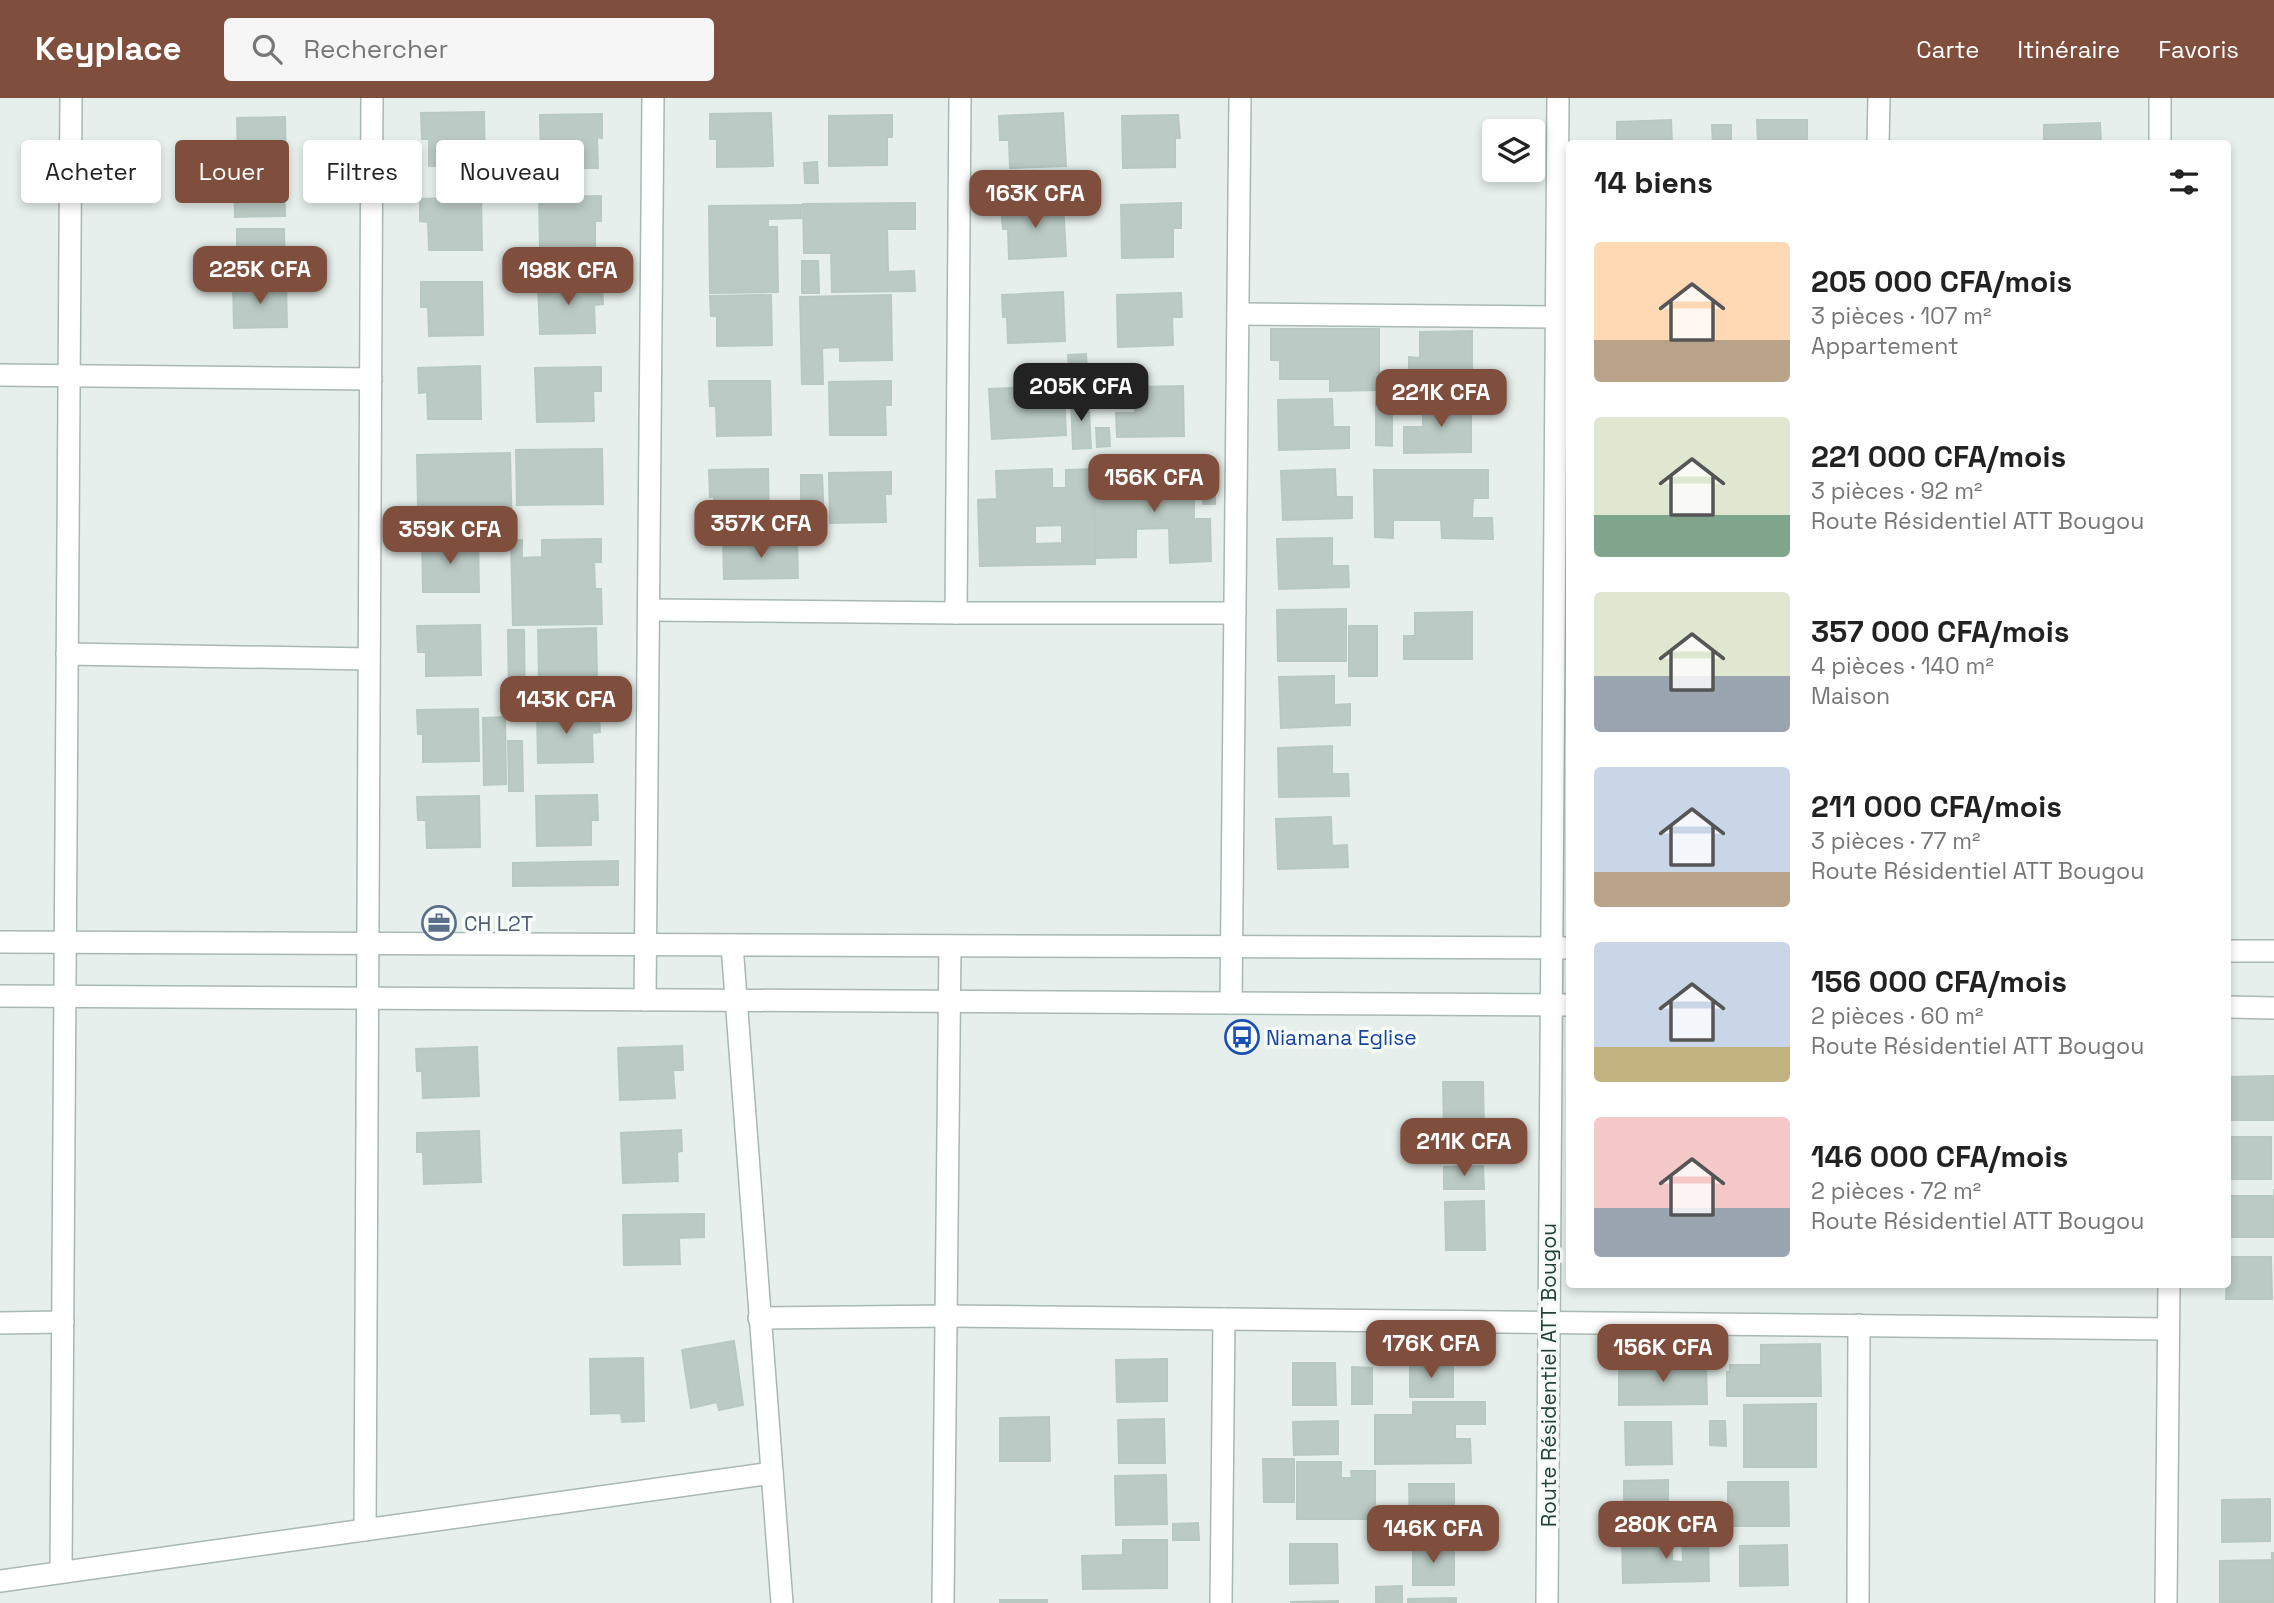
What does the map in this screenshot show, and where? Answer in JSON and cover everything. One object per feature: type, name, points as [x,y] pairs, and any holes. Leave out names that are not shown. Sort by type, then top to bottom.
[{"type":"street","points":[[61,1572],[71,98]]},
{"type":"street","points":[[365,1530],[372,98]]},
{"type":"street","points":[[645,1000],[653,98]]},
{"type":"street","points":[[956,613],[960,98]]},
{"type":"street","points":[[1231,1003],[1240,98]]},
{"type":"street","name":"Route Résidentiel ATT Bougou","points":[[1547,1603],[1549,1322],[1561,1005],[1558,98]]},
{"type":"street","points":[[1878,98],[1878,140]]},
{"type":"street","points":[[2160,98],[2160,140]]},
{"type":"street","points":[[1238,314],[1557,317]]},
{"type":"street","points":[[0,375],[371,379]]},
{"type":"street","points":[[649,610],[1235,613]]},
{"type":"street","points":[[67,654],[369,659]]},
{"type":"street","points":[[0,942],[1561,948]]},
{"type":"street","points":[[732,945],[782,1603]]},
{"type":"street","points":[[943,1603],[950,946]]},
{"type":"street","points":[[2231,951],[2274,951]]},
{"type":"street","points":[[0,996],[1561,1005]]},
{"type":"street","points":[[2231,1007],[2274,1008]]},
{"type":"street","points":[[2165,1603],[2169,1288]]},
{"type":"street","points":[[760,1318],[947,1316],[2168,1329]]},
{"type":"street","points":[[1221,1603],[1224,1319]]},
{"type":"street","points":[[0,1323],[63,1322]]},
{"type":"street","points":[[1858,1603],[1859,1325]]},
{"type":"street","points":[[0,1581],[772,1473]]},
{"type":"building","points":[[484,112],[485,140],[436,140],[436,166],[429,166],[429,139],[422,139],[421,113]]},
{"type":"building","points":[[771,113],[773,166],[717,167],[717,139],[710,139],[710,114]]},
{"type":"building","points":[[1063,113],[1066,166],[1010,168],[1009,140],[1000,140],[999,116]]},
{"type":"building","points":[[602,114],[602,138],[597,137],[598,168],[584,168],[584,140],[540,140],[540,115]]},
{"type":"building","points":[[892,115],[892,137],[887,137],[887,165],[829,166],[829,116]]},
{"type":"building","points":[[1178,115],[1180,138],[1175,138],[1175,167],[1123,168],[1122,116]]},
{"type":"building","points":[[285,117],[286,140],[237,140],[237,118]]},
{"type":"building","points":[[1671,120],[1672,140],[1617,140],[1617,122]]},
{"type":"building","points":[[1757,120],[1807,120],[1807,140],[1758,140]]},
{"type":"building","points":[[2100,123],[2101,140],[2044,140],[2044,125]]},
{"type":"building","points":[[1712,125],[1731,125],[1731,140],[1713,140]]},
{"type":"building","points":[[817,162],[818,183],[805,183],[804,163]]},
{"type":"building","points":[[584,196],[601,196],[601,221],[595,221],[595,247],[540,248],[539,203],[584,203]]},
{"type":"building","points":[[436,198],[436,203],[481,203],[482,250],[429,250],[428,222],[420,221],[422,199]]},
{"type":"building","points":[[235,203],[285,203],[285,216],[235,217]]},
{"type":"building","points":[[915,203],[915,229],[887,229],[888,272],[914,271],[915,291],[832,292],[831,253],[804,253],[803,204]]},
{"type":"building","points":[[1063,203],[1066,256],[1009,259],[1008,229],[1003,229],[1001,206]]},
{"type":"building","points":[[1181,203],[1181,228],[1173,228],[1173,257],[1122,258],[1121,205]]},
{"type":"building","points":[[801,205],[801,218],[768,219],[768,227],[777,227],[778,292],[710,293],[709,206]]},
{"type":"building","points":[[237,229],[284,229],[285,272],[237,272]]},
{"type":"building","points":[[802,261],[818,261],[819,293],[802,293]]},
{"type":"building","points":[[421,282],[482,282],[483,335],[429,336],[428,307],[421,307]]},
{"type":"building","points":[[286,283],[287,327],[234,328],[233,284]]},
{"type":"building","points":[[538,283],[602,283],[603,304],[594,305],[595,333],[540,334]]},
{"type":"building","points":[[1063,292],[1065,341],[1008,343],[1007,317],[1003,317],[1002,295]]},
{"type":"building","points":[[1181,293],[1182,317],[1172,317],[1173,345],[1118,347],[1117,295]]},
{"type":"building","points":[[771,295],[772,345],[717,346],[717,316],[711,316],[710,296]]},
{"type":"building","points":[[891,295],[892,360],[840,361],[840,347],[822,348],[823,384],[802,384],[800,297]]},
{"type":"building","points":[[1271,329],[1379,329],[1379,390],[1330,391],[1330,379],[1280,379],[1280,360],[1271,360]]},
{"type":"building","points":[[1472,331],[1472,381],[1409,380],[1409,357],[1420,358],[1420,332]]},
{"type":"building","points":[[1086,354],[1088,384],[1070,384],[1068,355]]},
{"type":"building","points":[[480,366],[481,419],[428,419],[427,392],[419,393],[418,368]]},
{"type":"building","points":[[601,367],[601,391],[593,391],[594,421],[537,422],[535,368]]},
{"type":"building","points":[[709,381],[770,381],[771,435],[717,436],[716,406],[710,406]]},
{"type":"building","points":[[891,381],[891,405],[885,405],[886,435],[830,435],[829,382]]},
{"type":"building","points":[[1064,386],[1066,435],[992,439],[989,389]]},
{"type":"building","points":[[1183,386],[1184,436],[1117,437],[1116,413],[1135,413],[1134,387]]},
{"type":"building","points":[[1088,396],[1091,448],[1073,449],[1071,397]]},
{"type":"building","points":[[1332,399],[1333,427],[1349,427],[1349,448],[1279,450],[1278,400]]},
{"type":"building","points":[[1423,401],[1471,401],[1471,452],[1404,453],[1404,427],[1423,427]]},
{"type":"building","points":[[1376,402],[1392,402],[1392,446],[1376,445]]},
{"type":"building","points":[[1096,428],[1109,428],[1110,446],[1097,447]]},
{"type":"building","points":[[602,449],[603,504],[517,505],[516,450]]},
{"type":"building","points":[[510,453],[512,538],[470,538],[469,519],[479,519],[478,505],[418,506],[417,455]]},
{"type":"building","points":[[768,469],[769,524],[715,525],[714,496],[710,497],[709,470]]},
{"type":"building","points":[[1052,469],[1052,488],[1066,488],[1066,470],[1093,469],[1095,564],[980,566],[978,500],[997,499],[996,471]],"holes":[[[1062,525],[1062,543],[1035,544],[1035,526]]]},
{"type":"building","points":[[1335,469],[1336,497],[1352,497],[1352,518],[1283,520],[1281,471]]},
{"type":"building","points":[[1374,470],[1488,470],[1488,498],[1473,498],[1472,518],[1492,518],[1493,539],[1442,538],[1441,520],[1393,520],[1393,538],[1375,537]]},
{"type":"building","points":[[1204,471],[1204,484],[1215,484],[1215,504],[1203,504],[1203,493],[1194,493],[1194,519],[1210,519],[1211,561],[1170,563],[1169,528],[1136,529],[1136,557],[1096,558],[1094,483],[1133,482],[1133,472]]},
{"type":"building","points":[[891,472],[891,494],[885,494],[886,522],[830,523],[829,473]]},
{"type":"building","points":[[801,475],[822,475],[824,523],[801,523]]},
{"type":"building","points":[[1332,538],[1332,566],[1348,566],[1349,587],[1279,589],[1277,539]]},
{"type":"building","points":[[601,539],[601,562],[594,562],[595,589],[601,589],[602,624],[513,625],[511,540],[522,540],[522,558],[542,557],[542,540]]},
{"type":"building","points":[[797,540],[798,578],[724,579],[723,541]]},
{"type":"building","points":[[422,541],[478,541],[479,592],[423,592]]},
{"type":"building","points":[[1346,609],[1346,661],[1278,661],[1277,610]]},
{"type":"building","points":[[1472,612],[1472,659],[1404,659],[1404,636],[1415,636],[1415,613]]},
{"type":"building","points":[[480,625],[481,675],[426,676],[426,652],[418,652],[417,626]]},
{"type":"building","points":[[1349,626],[1377,626],[1377,676],[1349,676]]},
{"type":"building","points":[[596,628],[597,676],[539,678],[538,630]]},
{"type":"building","points":[[508,630],[524,630],[525,710],[509,710]]},
{"type":"building","points":[[1334,676],[1334,705],[1350,704],[1350,725],[1281,728],[1279,677]]},
{"type":"building","points":[[478,709],[479,761],[423,762],[423,734],[418,734],[417,710]]},
{"type":"building","points":[[537,711],[599,711],[600,732],[592,733],[593,762],[538,763]]},
{"type":"building","points":[[505,717],[506,784],[484,785],[483,718]]},
{"type":"building","points":[[508,741],[522,741],[523,791],[509,791]]},
{"type":"building","points":[[1332,746],[1332,774],[1348,774],[1349,796],[1279,797],[1278,748]]},
{"type":"building","points":[[597,795],[598,820],[591,820],[591,845],[537,846],[536,796]]},
{"type":"building","points":[[479,796],[480,847],[427,848],[426,820],[418,820],[417,797]]},
{"type":"building","points":[[1331,817],[1332,846],[1347,845],[1348,867],[1278,869],[1276,819]]},
{"type":"building","points":[[618,861],[618,885],[513,886],[513,863]]},
{"type":"building","points":[[682,1046],[683,1070],[673,1070],[675,1098],[620,1100],[618,1048]]},
{"type":"building","points":[[477,1047],[479,1096],[423,1098],[422,1071],[417,1071],[416,1049]]},
{"type":"building","points":[[2273,1076],[2273,1120],[2231,1120],[2231,1077]]},
{"type":"building","points":[[1443,1082],[1483,1082],[1484,1131],[1444,1132]]},
{"type":"building","points":[[681,1130],[682,1151],[677,1152],[678,1181],[623,1183],[621,1133]]},
{"type":"building","points":[[479,1131],[481,1182],[424,1184],[423,1152],[417,1152],[417,1133]]},
{"type":"building","points":[[2231,1137],[2271,1137],[2271,1179],[2231,1179]]},
{"type":"building","points":[[1483,1166],[1484,1189],[1444,1189],[1444,1167]]},
{"type":"building","points":[[2231,1196],[2274,1196],[2274,1237],[2231,1237]]},
{"type":"building","points":[[1484,1201],[1485,1250],[1446,1250],[1445,1202]]},
{"type":"building","points":[[704,1214],[704,1237],[679,1238],[680,1264],[624,1265],[623,1215]]},
{"type":"building","points":[[2231,1257],[2271,1257],[2272,1299],[2226,1299],[2227,1288],[2231,1288]]},
{"type":"building","points":[[734,1341],[743,1405],[719,1410],[717,1402],[691,1408],[682,1350]]},
{"type":"building","points":[[1820,1344],[1821,1396],[1727,1396],[1727,1372],[1730,1372],[1730,1365],[1761,1365],[1761,1345]]},
{"type":"building","points":[[643,1358],[644,1421],[622,1422],[621,1413],[591,1414],[590,1359]]},
{"type":"building","points":[[1167,1359],[1167,1401],[1117,1402],[1116,1360]]},
{"type":"building","points":[[1410,1362],[1453,1363],[1453,1397],[1410,1397]]},
{"type":"building","points":[[1293,1363],[1335,1363],[1336,1405],[1293,1405]]},
{"type":"building","points":[[1619,1363],[1706,1363],[1707,1404],[1619,1405]]},
{"type":"building","points":[[1352,1367],[1372,1368],[1372,1404],[1352,1404]]},
{"type":"building","points":[[1413,1402],[1485,1402],[1485,1424],[1455,1424],[1455,1439],[1470,1439],[1471,1463],[1375,1464],[1375,1415],[1413,1415]]},
{"type":"building","points":[[1816,1404],[1816,1467],[1744,1467],[1744,1405]]},
{"type":"building","points":[[1049,1417],[1050,1461],[1000,1461],[1000,1418]]},
{"type":"building","points":[[1164,1419],[1165,1463],[1119,1463],[1118,1420]]},
{"type":"building","points":[[1338,1421],[1338,1454],[1294,1455],[1293,1422]]},
{"type":"building","points":[[1710,1421],[1725,1421],[1726,1446],[1710,1445]]},
{"type":"building","points":[[1625,1422],[1671,1422],[1672,1464],[1626,1465]]},
{"type":"building","points":[[1263,1459],[1294,1459],[1294,1502],[1264,1502]]},
{"type":"building","points":[[1297,1462],[1341,1462],[1341,1478],[1352,1478],[1351,1471],[1375,1471],[1375,1519],[1297,1519]]},
{"type":"building","points":[[1166,1475],[1167,1524],[1116,1525],[1115,1476]]},
{"type":"building","points":[[1668,1480],[1668,1523],[1624,1524],[1624,1481]]},
{"type":"building","points":[[1728,1482],[1788,1482],[1789,1526],[1728,1526]]},
{"type":"building","points":[[1409,1484],[1454,1484],[1454,1526],[1410,1526]]},
{"type":"building","points":[[2270,1499],[2270,1541],[2222,1542],[2222,1500]]},
{"type":"building","points":[[1198,1523],[1199,1540],[1173,1540],[1173,1524]]},
{"type":"building","points":[[1708,1533],[1709,1581],[1623,1583],[1622,1541],[1672,1541],[1672,1561],[1683,1562],[1682,1534]]},
{"type":"building","points":[[1123,1540],[1167,1540],[1167,1588],[1083,1589],[1082,1556],[1123,1555]]},
{"type":"building","points":[[1290,1544],[1337,1544],[1338,1583],[1290,1584]]},
{"type":"building","points":[[1413,1545],[1454,1545],[1454,1585],[1413,1585]]},
{"type":"building","points":[[1787,1545],[1788,1585],[1740,1586],[1740,1546]]},
{"type":"building","points":[[2272,1553],[2274,1602],[2220,1603],[2220,1561],[2272,1560]]},
{"type":"building","points":[[1402,1586],[1402,1603],[1376,1603],[1376,1587]]},
{"type":"building","points":[[1456,1598],[1456,1603],[1408,1603],[1408,1599]]},
{"type":"building","points":[[1000,1600],[1047,1600],[1047,1603],[1000,1603]]},
{"type":"building","points":[[1291,1602],[1338,1603],[1291,1603]]},
{"type":"place","name":"CH L2T","points":[[439,923]]},
{"type":"place","name":"Niamana Eglise","points":[[1242,1037]]}]
